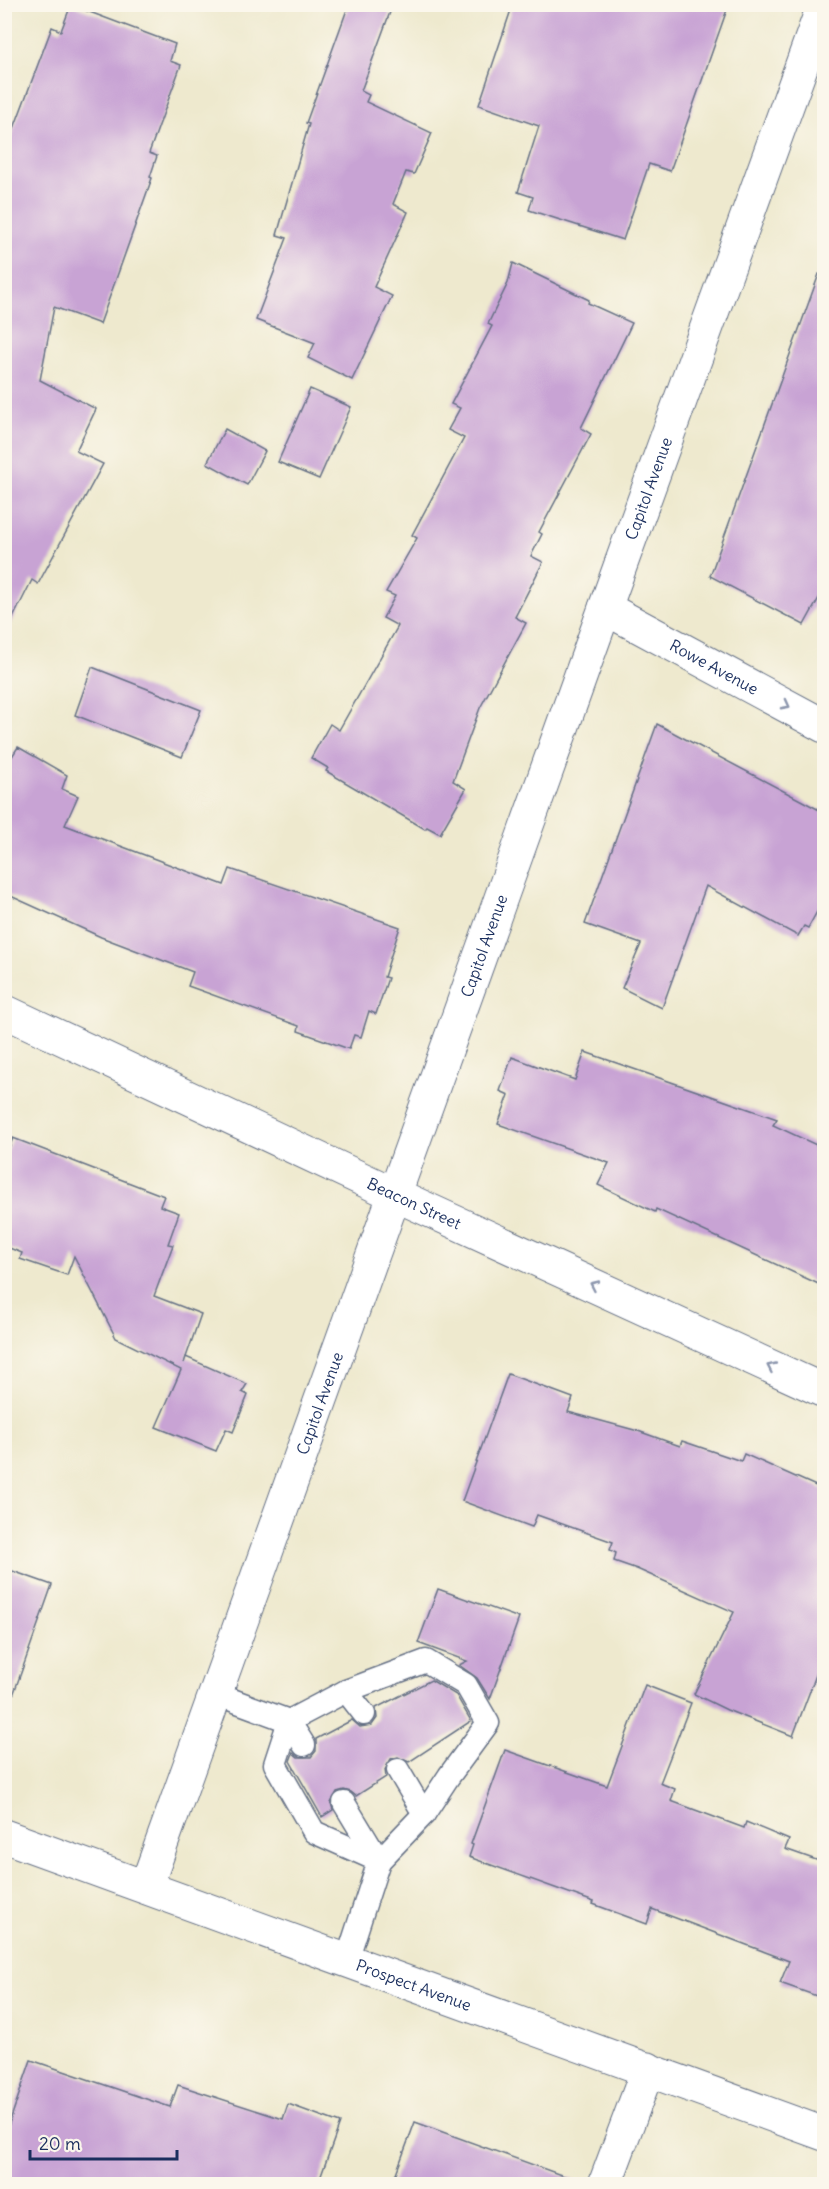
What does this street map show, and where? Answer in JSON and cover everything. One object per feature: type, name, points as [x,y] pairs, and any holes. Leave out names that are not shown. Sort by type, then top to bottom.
[{"type":"main road","name":"Capitol Avenue","points":[[146,1887],[605,608],[821,21]]},
{"type":"main road","name":"Rowe Avenue","points":[[605,608],[825,726]]},
{"type":"main road","name":"Beacon Street","points":[[4,1011],[825,1391]]},
{"type":"main road","name":"Prospect Avenue","points":[[6,1838],[825,2134]]},
{"type":"main road","points":[[605,2184],[648,2069]]},
{"type":"lane","points":[[347,1960],[380,1861],[424,1814],[488,1723],[466,1685],[426,1661],[346,1691],[289,1721],[275,1764],[314,1832],[380,1861]]},
{"type":"lane","points":[[346,1691],[364,1714]]},
{"type":"lane","points":[[216,1695],[289,1721],[304,1745]]},
{"type":"lane","points":[[398,1770],[424,1814]]},
{"type":"lane","points":[[344,1803],[380,1861]]},
{"type":"building","points":[[349,4],[393,4],[361,91],[369,95],[366,102],[432,133],[414,174],[406,172],[393,204],[408,212],[374,287],[392,296],[352,380],[308,358],[315,343],[256,320],[287,238],[277,235],[309,124],[306,123]]},
{"type":"building","points":[[513,4],[729,4],[670,171],[649,164],[623,240],[529,210],[533,197],[518,192],[539,126],[479,105]]},
{"type":"building","points":[[71,5],[175,44],[170,61],[181,65],[149,153],[157,156],[150,177],[152,178],[100,324],[54,307],[40,380],[96,409],[76,451],[103,464],[38,584],[32,580],[4,636],[4,155],[52,27],[61,31]]},
{"type":"building","points":[[513,263],[589,300],[588,303],[632,323],[581,428],[591,434],[539,532],[542,534],[531,556],[543,562],[515,617],[526,623],[480,708],[453,781],[466,789],[440,834],[427,827],[425,829],[326,771],[328,768],[311,758],[330,724],[339,730],[398,626],[383,618],[395,596],[386,592],[417,538],[412,535],[464,438],[448,430],[460,408],[451,404],[492,326],[488,324],[508,283]]},
{"type":"building","points":[[819,274],[825,275],[825,587],[804,625],[710,576]]},
{"type":"building","points":[[310,389],[351,407],[319,479],[278,462]]},
{"type":"building","points":[[225,429],[265,451],[247,485],[207,463]]},
{"type":"building","points":[[92,667],[201,710],[182,757],[75,715]]},
{"type":"building","points":[[657,724],[825,813],[825,897],[808,928],[804,926],[798,936],[706,886],[662,1008],[622,988],[641,944],[585,924]]},
{"type":"building","points":[[18,747],[67,775],[62,789],[78,796],[65,825],[224,885],[230,869],[400,927],[384,977],[388,978],[376,1014],[369,1011],[361,1037],[354,1035],[349,1049],[298,1031],[299,1026],[188,986],[193,972],[101,937],[4,893],[4,769]]},
{"type":"building","points":[[585,1052],[777,1119],[773,1125],[825,1149],[825,1287],[656,1209],[655,1212],[598,1185],[609,1163],[498,1124],[509,1095],[500,1091],[512,1057],[575,1080]]},
{"type":"building","points":[[13,1138],[164,1196],[160,1206],[179,1213],[168,1244],[173,1245],[154,1296],[201,1314],[186,1357],[247,1384],[242,1392],[248,1395],[233,1432],[226,1429],[216,1451],[156,1427],[181,1370],[116,1338],[74,1256],[67,1275],[20,1259],[22,1253],[4,1246],[4,1160]]},
{"type":"building","points":[[508,1374],[573,1398],[568,1412],[638,1431],[680,1446],[682,1441],[741,1461],[744,1454],[825,1490],[825,1651],[793,1736],[727,1710],[694,1694],[734,1612],[614,1561],[616,1553],[610,1550],[613,1542],[537,1515],[532,1527],[462,1501]]},
{"type":"building","points":[[4,1568],[52,1585],[10,1704],[4,1703]]},
{"type":"building","points":[[438,1589],[519,1618],[490,1699],[477,1678],[459,1665],[467,1661],[418,1643]]},
{"type":"building","points":[[431,1680],[456,1695],[471,1721],[409,1762],[398,1757],[391,1759],[385,1770],[386,1777],[356,1796],[344,1790],[337,1792],[331,1803],[333,1810],[322,1817],[290,1761],[293,1753],[298,1757],[311,1757],[316,1751],[316,1739],[352,1720],[360,1727],[372,1725],[377,1718],[376,1708]]},
{"type":"building","points":[[645,1685],[691,1703],[660,1783],[675,1789],[671,1801],[744,1828],[746,1822],[789,1840],[785,1849],[825,1863],[825,1999],[780,1983],[789,1961],[652,1909],[647,1924],[593,1904],[594,1902],[469,1857],[473,1845],[471,1844],[505,1750],[607,1786]]},
{"type":"building","points":[[31,2060],[170,2107],[178,2085],[283,2119],[288,2104],[340,2123],[318,2184],[4,2184],[4,2138]]},
{"type":"building","points":[[415,2122],[575,2180],[574,2184],[392,2184]]}]
